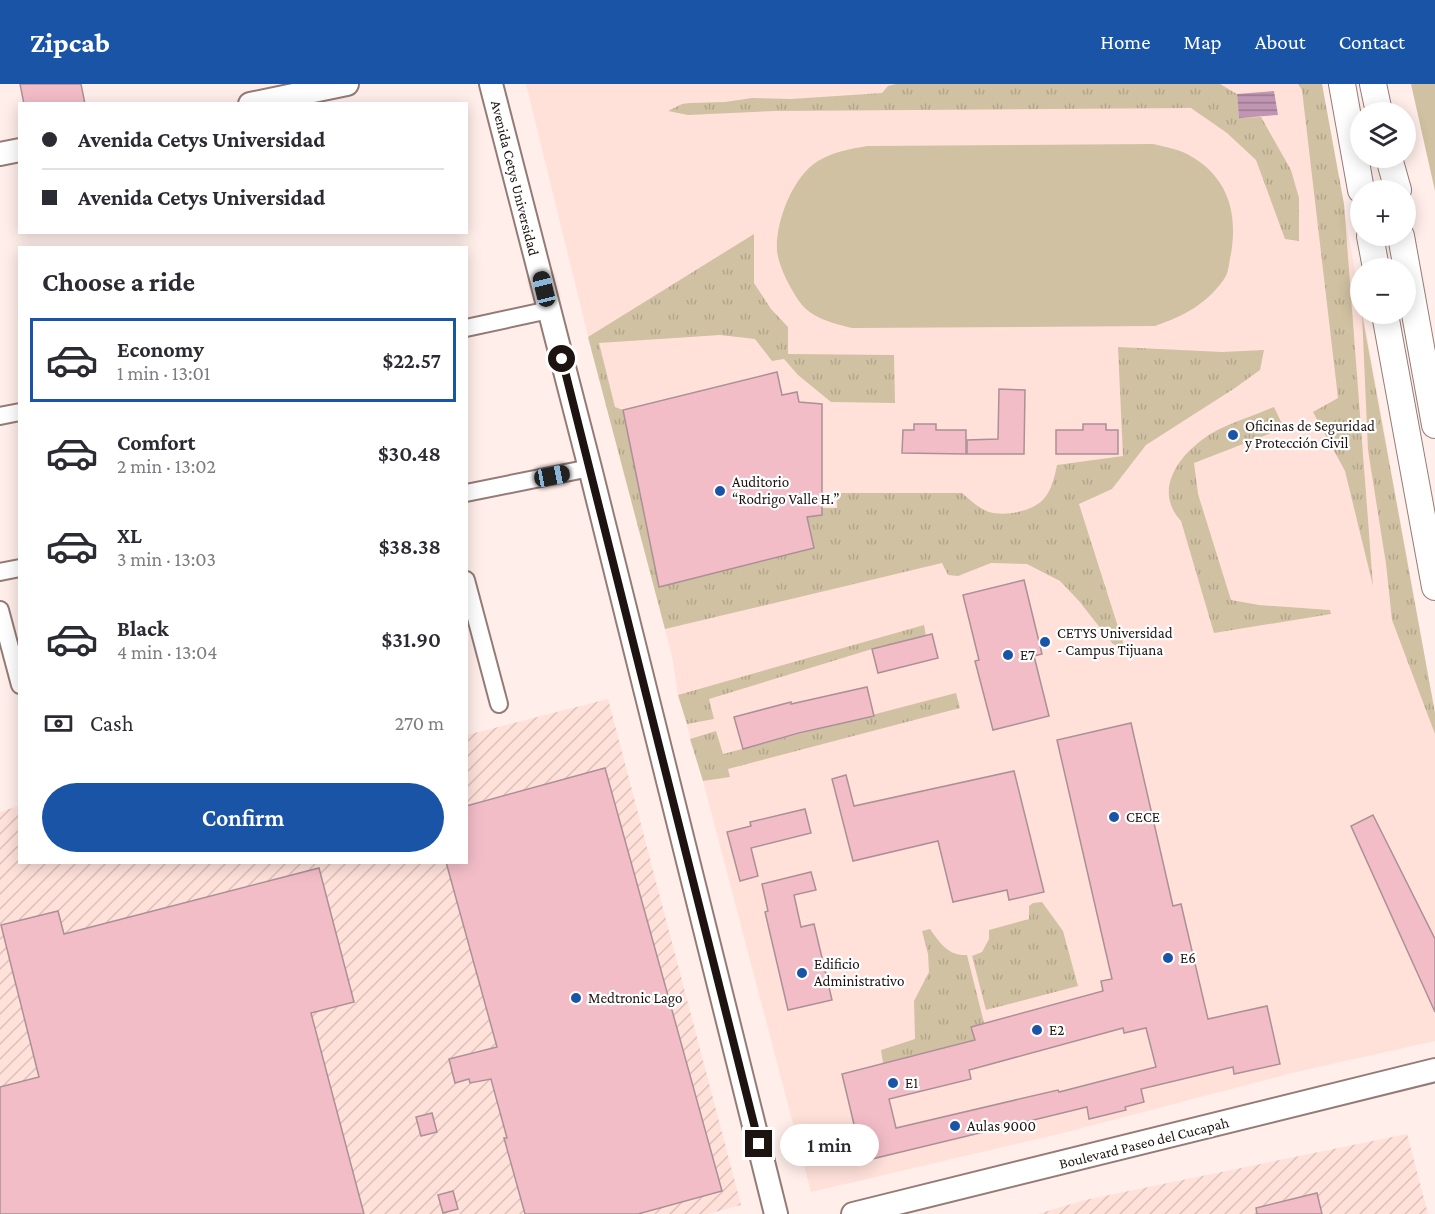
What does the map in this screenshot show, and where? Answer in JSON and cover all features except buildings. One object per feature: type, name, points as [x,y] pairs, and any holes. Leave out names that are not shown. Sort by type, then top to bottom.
[{"type":"main road","points":[[260,102],[348,84]]},
{"type":"main road","name":"Avenida Cetys Universidad","points":[[492,84],[776,1214]]},
{"type":"main road","points":[[1342,84],[1359,180]]},
{"type":"main road","points":[[1373,84],[1377,102]]},
{"type":"main road","points":[[0,154],[18,150]]},
{"type":"main road","points":[[1403,246],[1435,425]]},
{"type":"main road","points":[[1413,246],[1435,327]]},
{"type":"main road","points":[[1387,324],[1435,587]]},
{"type":"main road","name":"Boulevard Paseo del Cucapah","points":[[853,1214],[890,1209],[1435,1070]]},
{"type":"street","points":[[468,328],[549,310]]},
{"type":"street","points":[[0,416],[18,412]]},
{"type":"street","points":[[468,493],[590,468]]},
{"type":"street","points":[[0,572],[18,568]]},
{"type":"street","points":[[468,588],[499,704]]},
{"type":"street","points":[[0,610],[18,678]]},
{"type":"shaded area","name":"CETYS Universidad - Campus Tijuana","points":[[526,84],[1322,84],[1353,258],[1350,258],[1350,324],[1365,324],[1435,713],[1435,1041],[1300,1071],[1063,1133],[811,1192],[703,781],[678,695],[672,656],[593,356]]},
{"type":"shaded area","points":[[1274,91],[1278,115],[1239,118],[1237,94]]},
{"type":"shaded area","points":[[608,699],[741,1205],[708,1214],[0,1214],[0,812],[18,806],[18,864],[468,864],[468,735]]},
{"type":"shaded area","points":[[1407,1134],[1428,1214],[1038,1214],[1085,1200]]},
{"type":"green space","points":[[896,84],[1220,84],[1237,94],[1239,118],[1261,117],[1291,170],[1299,198],[1299,241],[1285,239],[1256,160],[1227,133],[1191,108],[774,111],[688,115],[668,111],[690,103],[882,93],[888,86]]},
{"type":"green space","points":[[1298,84],[1322,84],[1344,204],[1350,283],[1350,324],[1353,324],[1373,586],[1345,471],[1313,412],[1338,398],[1302,90]]},
{"type":"green space","points":[[1411,84],[1435,84],[1435,191],[1416,102]]},
{"type":"green space","points":[[1153,144],[1185,153],[1213,174],[1227,197],[1233,224],[1231,254],[1226,276],[1204,301],[1176,318],[1155,326],[852,328],[826,320],[807,310],[786,280],[780,265],[777,239],[787,201],[809,168],[836,153],[867,146]]},
{"type":"green space","points":[[754,234],[754,283],[771,309],[788,327],[788,354],[894,355],[895,403],[831,402],[798,375],[784,359],[772,361],[755,339],[720,335],[599,343],[615,407],[623,410],[659,586],[813,548],[807,517],[822,515],[822,508],[837,508],[837,493],[962,493],[989,512],[1004,514],[1028,509],[1046,496],[1052,485],[1057,465],[1123,456],[1118,347],[1222,352],[1264,350],[1260,370],[1146,445],[1112,489],[1079,504],[1126,652],[1112,643],[1060,581],[1027,564],[991,563],[958,576],[948,575],[942,563],[665,629],[588,337]]},
{"type":"green space","points":[[1362,324],[1435,713],[1435,734],[1392,620],[1386,564],[1368,450]]},
{"type":"green space","points":[[1274,407],[1284,428],[1194,463],[1198,494],[1231,600],[1259,605],[1330,610],[1331,614],[1214,633],[1181,521],[1173,510],[1169,498],[1169,486],[1178,464],[1206,437]]},
{"type":"green space","points":[[924,625],[926,636],[872,649],[709,699],[714,719],[687,724],[678,695]]},
{"type":"green space","points":[[956,693],[960,708],[728,769],[730,777],[703,781],[690,739],[716,731],[723,754]]},
{"type":"green space","points":[[1042,902],[1063,931],[1078,986],[986,1010],[972,956],[982,952],[989,939],[989,930],[1029,919],[1029,906]]},
{"type":"green space","points":[[930,929],[941,944],[950,951],[967,955],[984,1023],[971,1027],[975,1040],[883,1063],[881,1050],[915,1039],[914,1001],[929,972],[928,954],[922,931]]},
{"type":"place","name":"Oficinas de Seguridad y Protección Civil","points":[[1233,435]]},
{"type":"place","name":"Auditorio “Rodrigo Valle H.”","points":[[720,491]]},
{"type":"place","name":"CETYS Universidad - Campus Tijuana","points":[[1045,642]]},
{"type":"place","name":"E7","points":[[1008,655]]},
{"type":"place","name":"CECE","points":[[1114,817]]},
{"type":"place","name":"E6","points":[[1168,958]]},
{"type":"place","name":"Edificio Administrativo","points":[[802,973]]},
{"type":"place","name":"Medtronic Lago","points":[[576,998]]},
{"type":"place","name":"E2","points":[[1037,1030]]},
{"type":"place","name":"E1","points":[[893,1083]]},
{"type":"place","name":"Aulas 9000","points":[[955,1126]]},
{"type":"route","points":[[562,359],[759,1144]]}]
